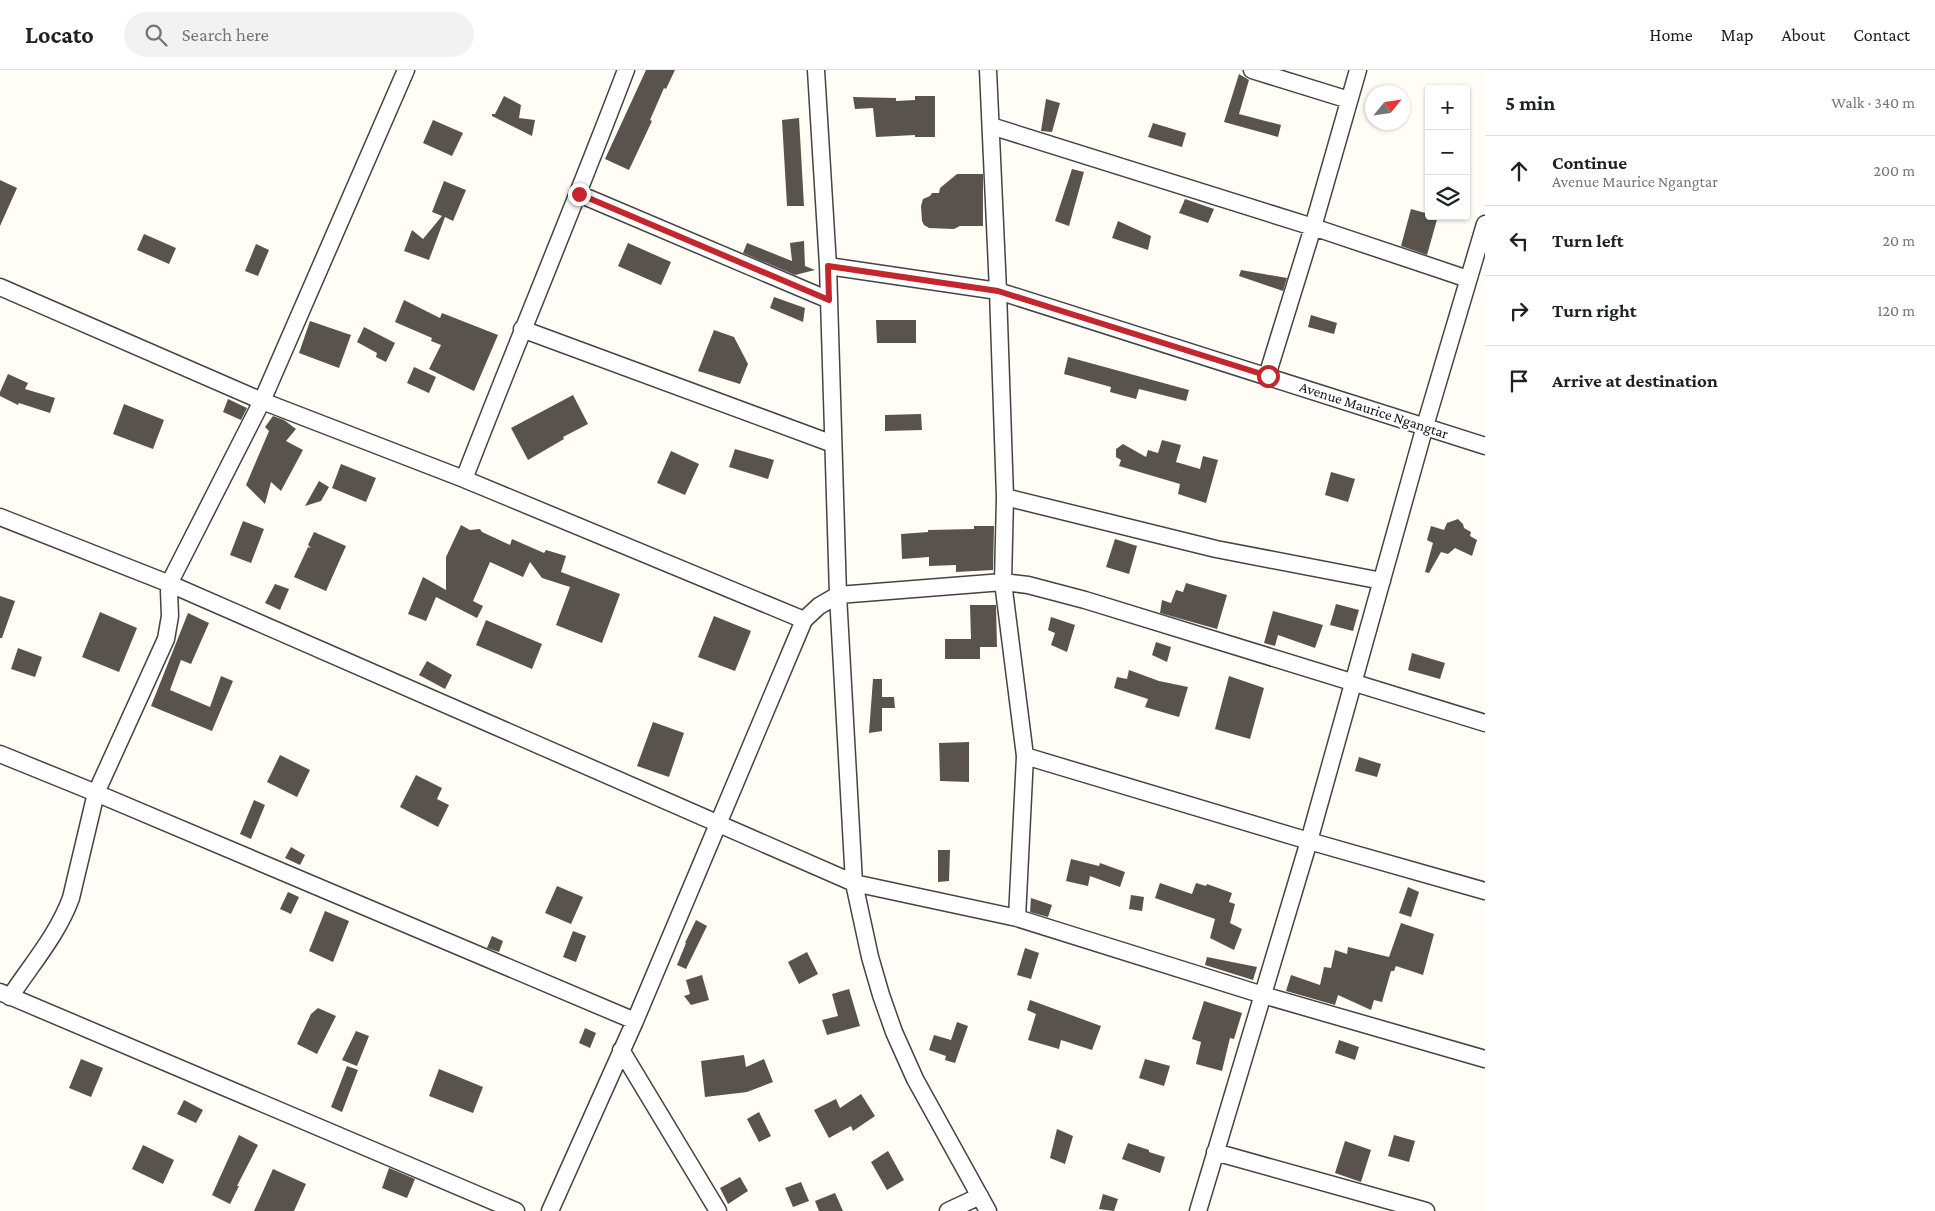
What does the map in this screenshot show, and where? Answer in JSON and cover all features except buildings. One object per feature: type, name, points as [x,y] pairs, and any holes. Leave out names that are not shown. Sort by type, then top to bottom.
[{"type":"street","points":[[406,70],[262,402],[170,584],[170,616],[166,639],[96,793],[67,909],[56,930],[5,994],[516,1211]]},
{"type":"street","points":[[464,479],[522,329],[579,194],[626,70]]},
{"type":"street","points":[[816,70],[828,266],[838,595],[854,883],[870,956],[894,1032],[915,1079],[988,1211]]},
{"type":"street","points":[[988,70],[1005,497],[1003,582],[1025,756],[1017,918]]},
{"type":"street","points":[[1252,70],[1349,100]]},
{"type":"street","points":[[1268,376],[1358,70]]},
{"type":"street","points":[[991,126],[1313,227],[1468,279]]},
{"type":"street","points":[[579,194],[829,300]]},
{"type":"street","points":[[1198,1211],[1309,842],[1425,426],[1485,224]]},
{"type":"street","name":"Avenue Maurice Ngangtar","points":[[828,266],[998,291],[1485,446]]},
{"type":"street","points":[[0,287],[262,402],[464,479],[804,620]]},
{"type":"street","points":[[522,329],[833,444]]},
{"type":"street","points":[[1005,497],[1216,550],[1382,581]]},
{"type":"street","points":[[0,516],[170,584],[854,883],[1017,918],[1263,995],[1485,1060]]},
{"type":"street","points":[[550,1211],[634,1021],[804,620],[819,606],[838,595],[1003,582],[1028,585],[1085,600],[1485,723]]},
{"type":"street","points":[[0,754],[634,1021]]},
{"type":"street","points":[[1025,756],[1309,842],[1485,891]]},
{"type":"street","points":[[621,1050],[718,1211]]},
{"type":"street","points":[[1215,1152],[1426,1211]]},
{"type":"street","points":[[948,1211],[980,1196]]},
{"type":"route","points":[[579,194],[829,300],[828,266],[998,291],[1268,376]]}]
